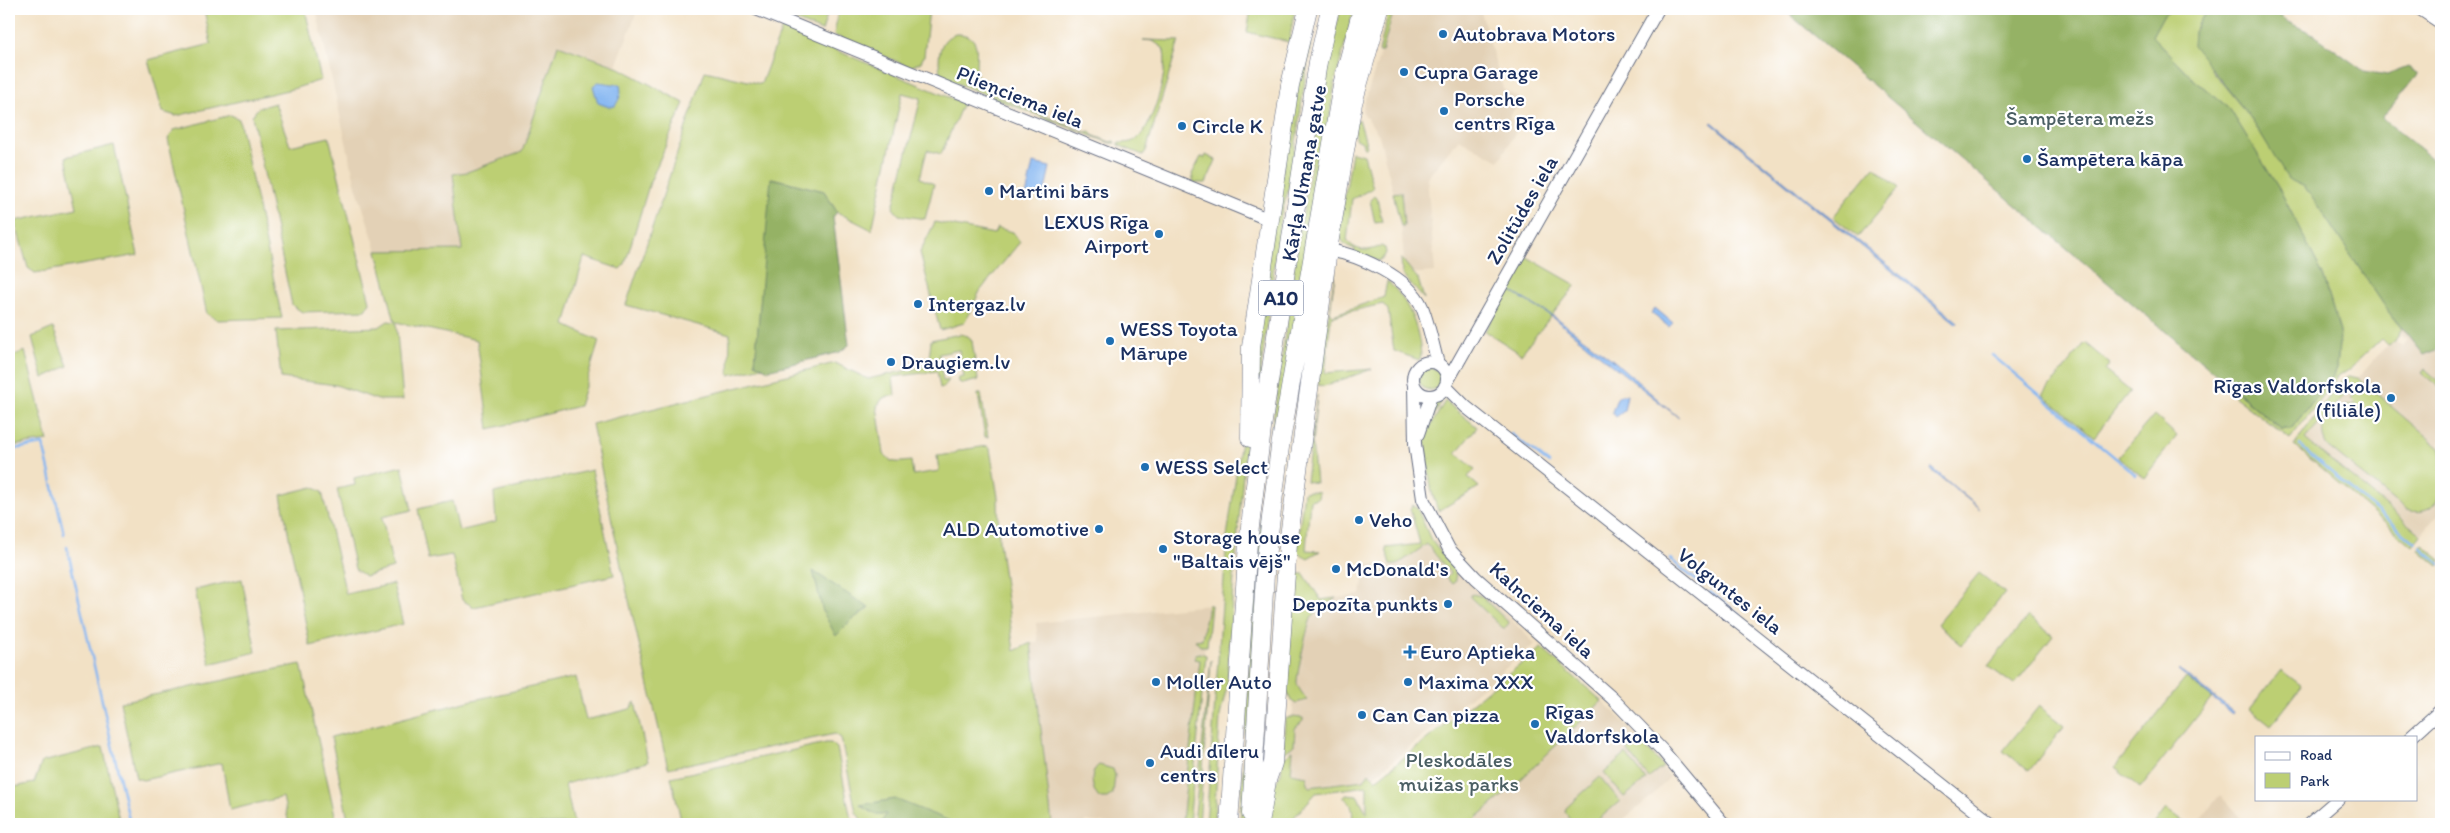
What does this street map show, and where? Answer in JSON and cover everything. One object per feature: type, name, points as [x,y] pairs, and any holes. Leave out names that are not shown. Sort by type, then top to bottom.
[{"type":"highway","points":[[1248,543],[1245,502],[1252,423],[1251,347],[1290,85],[1308,9]]},
{"type":"highway","name":"Kārļa Ulmaņa gatve","points":[[1229,824],[1248,543],[1263,421],[1291,227],[1318,62],[1330,9]]},
{"type":"highway","name":"Kārļa Ulmaņa gatve","points":[[1251,824],[1266,557],[1279,456],[1342,85],[1362,9]]},
{"type":"highway","points":[[1260,824],[1267,780],[1273,764],[1288,544],[1328,250],[1342,158],[1354,103],[1380,9]]},
{"type":"street","name":"Plieņciema iela","points":[[756,9],[1270,220]]},
{"type":"street","name":"Zolitūdes iela","points":[[1446,384],[1658,9]]},
{"type":"street","points":[[2420,9],[2441,23]]},
{"type":"street","points":[[1328,250],[1381,268],[1390,273],[1415,295],[1422,307],[1435,364],[1446,372],[1446,384],[1437,394],[1432,396],[1419,392],[1414,386],[1414,371],[1435,364],[1452,361],[1462,353]]},
{"type":"street","name":"Volguntes iela","points":[[1446,384],[1474,413],[1992,824]]},
{"type":"street","name":"Kalnciema iela","points":[[1414,386],[1415,444],[1423,499],[1448,549],[1476,578],[1612,698],[1663,751],[1724,824]]},
{"type":"street","points":[[1415,444],[1432,396]]},
{"type":"street","points":[[2412,736],[2441,710]]},
{"type":"street","points":[[2309,824],[2337,800]]},
{"type":"shaded area","points":[[316,9],[638,9],[616,66],[558,46],[522,152],[467,172],[453,174],[462,250],[377,251],[356,186]]},
{"type":"shaded area","points":[[1394,9],[1480,9],[1503,89],[1520,99],[1509,118],[1520,125],[1499,161],[1459,139],[1427,178],[1435,272],[1405,274],[1401,222],[1379,135],[1362,111]]},
{"type":"shaded area","name":"Rīgas Valdorfskola (filiāle)","points":[[2441,283],[2441,510],[2421,535],[2305,439],[2387,345],[2395,341],[2402,346],[2407,340],[2400,334],[2402,328]]},
{"type":"shaded area","points":[[1437,537],[1444,552],[1535,644],[1368,781],[1305,791],[1288,777],[1299,624],[1336,598],[1361,595],[1366,564],[1397,565]]},
{"type":"shaded area","points":[[1209,605],[1187,824],[1110,824],[1086,821],[1085,824],[1052,824],[1031,643],[1038,642],[1036,623]]},
{"type":"shaded area","name":"Pleskodāles muižas parks","points":[[1541,648],[1613,711],[1649,749],[1665,770],[1670,777],[1652,796],[1618,824],[1362,824],[1368,786]]},
{"type":"shaded area","points":[[2220,795],[2246,824],[2196,824]]},
{"type":"green space","points":[[204,9],[305,9],[321,80],[296,88],[176,116],[163,112],[148,60],[211,44]]},
{"type":"green space","points":[[767,9],[801,9],[807,12],[808,9],[816,9],[827,15],[822,31]]},
{"type":"green space","points":[[839,9],[929,9],[924,56],[921,62],[910,67],[836,36],[834,34]]},
{"type":"green space","points":[[1251,9],[1295,9],[1289,42],[1247,32]]},
{"type":"green space","points":[[1312,9],[1317,9],[1290,183],[1280,220],[1257,401],[1254,376],[1271,233]]},
{"type":"green space","points":[[1341,9],[1354,9],[1335,82],[1258,596],[1245,824],[1240,824],[1254,588],[1264,485],[1297,248],[1331,46]]},
{"type":"green space","points":[[1389,9],[1394,9],[1382,52],[1379,52]]},
{"type":"green space","name":"Šampētera mežs","points":[[1783,9],[2172,9],[2164,14],[2152,36],[2192,78],[2229,108],[2281,192],[2323,275],[2340,332],[2337,368],[2334,375],[2291,429],[2281,429]]},
{"type":"green space","points":[[2172,9],[2207,9],[2194,32],[2212,71],[2250,117],[2288,178],[2305,187],[2384,305],[2402,328],[2395,341],[2387,345],[2381,339],[2350,368],[2338,376],[2290,439],[2234,396],[2235,391],[2281,429],[2291,429],[2334,375],[2337,368],[2340,332],[2323,275],[2281,192],[2229,108],[2192,78],[2152,36],[2164,14]]},
{"type":"green space","points":[[2207,9],[2274,11],[2288,22],[2313,34],[2364,71],[2387,75],[2408,67],[2418,74],[2382,118],[2441,166],[2441,348],[2424,355],[2384,305],[2305,187],[2288,179],[2250,117],[2193,45],[2194,32]]},
{"type":"green space","points":[[782,28],[963,103],[941,154],[927,150],[920,178],[934,184],[925,219],[899,215],[893,208],[921,98],[902,93],[872,230],[837,212],[824,191],[772,178],[755,363],[763,367],[729,375],[730,334],[626,305],[705,71],[761,84]]},
{"type":"green space","points":[[956,34],[966,35],[975,44],[976,72],[980,81],[989,89],[987,95],[941,77],[940,49],[950,36]]},
{"type":"green space","points":[[1143,40],[1179,41],[1146,151],[1143,155],[1118,145],[1118,143],[1126,143],[1137,139],[1143,133],[1149,123],[1159,96],[1165,57],[1163,48],[1153,41]]},
{"type":"green space","points":[[558,45],[616,66],[684,103],[650,182],[625,264],[620,269],[584,257],[565,325],[599,341],[579,406],[489,429],[477,340],[396,322],[403,400],[378,400],[336,385],[281,378],[276,331],[379,327],[388,321],[395,322],[377,251],[462,250],[453,174],[467,172],[522,152]]},
{"type":"green space","points":[[993,91],[996,96],[1085,132],[1090,131],[1092,135],[1110,142],[1114,141],[1115,143],[1110,143],[991,97]]},
{"type":"green space","points":[[275,103],[290,146],[329,137],[370,302],[365,310],[302,312],[292,305],[252,116],[258,108]]},
{"type":"green space","points":[[231,115],[239,119],[282,318],[218,320],[207,314],[168,139],[174,130]]},
{"type":"green space","points":[[1359,119],[1367,147],[1364,148],[1362,142],[1355,138],[1355,122]]},
{"type":"green space","points":[[114,145],[138,255],[35,273],[28,268],[15,221],[77,208],[66,157]]},
{"type":"green space","points":[[1352,152],[1364,155],[1373,188],[1352,199],[1347,241],[1351,245],[1363,250],[1381,246],[1385,248],[1386,253],[1378,261],[1354,252],[1355,249],[1342,241],[1339,232]]},
{"type":"green space","points":[[1206,155],[1216,160],[1206,183],[1194,183],[1192,174],[1201,157],[1205,158]]},
{"type":"green space","points":[[1874,167],[1899,188],[1858,237],[1833,217]]},
{"type":"green space","points":[[771,178],[824,191],[837,212],[833,217],[849,345],[840,352],[768,370],[755,363]]},
{"type":"green space","points":[[1401,192],[1404,226],[1401,226],[1393,193]]},
{"type":"green space","points":[[1374,196],[1377,198],[1382,222],[1375,223],[1370,200]]},
{"type":"green space","points":[[935,222],[994,234],[997,228],[1013,232],[1020,242],[980,291],[964,323],[940,330],[920,252]]},
{"type":"green space","points":[[1527,257],[1576,285],[1521,354],[1485,331]]},
{"type":"green space","points":[[1401,258],[1418,279],[1424,299],[1402,274]]},
{"type":"green space","points":[[1335,272],[1330,313],[1333,315],[1384,297],[1387,281],[1401,297],[1412,315],[1420,346],[1421,356],[1419,360],[1394,351],[1388,310],[1383,304],[1351,311],[1331,317],[1325,373],[1372,369],[1324,386],[1318,385]]},
{"type":"green space","points":[[53,328],[68,366],[43,378],[32,337]]},
{"type":"green space","points":[[960,334],[968,336],[972,341],[978,380],[963,384],[959,382],[958,378],[964,377],[959,350],[939,354],[943,381],[949,380],[944,387],[940,388],[937,371],[893,377],[895,395],[883,398],[877,406],[884,454],[893,461],[911,461],[913,475],[939,471],[937,456],[988,446],[990,449],[998,497],[999,541],[1014,651],[1031,643],[1052,824],[864,824],[856,812],[841,738],[835,734],[668,768],[623,575],[592,424],[835,363],[868,379],[922,367],[929,360],[931,340]]},
{"type":"green space","points":[[2085,343],[2110,364],[2105,371],[2130,391],[2094,437],[2043,395]]},
{"type":"green space","points":[[25,351],[48,441],[9,446],[9,357]]},
{"type":"green space","points":[[1430,368],[1438,371],[1441,379],[1438,387],[1430,390],[1422,387],[1419,379],[1422,371]]},
{"type":"green space","points":[[2425,369],[2441,383],[2440,388],[2422,373]]},
{"type":"green space","points":[[2348,376],[2358,378],[2441,449],[2441,483],[2436,502],[2429,509],[2420,512],[2406,510],[2327,446],[2323,437],[2323,429],[2324,422],[2328,416],[2341,408],[2357,404],[2351,398],[2356,393],[2351,387],[2305,439],[2421,535],[2412,546],[2294,445],[2340,382]]},
{"type":"green space","points":[[978,394],[981,394],[988,437],[985,437]]},
{"type":"green space","points":[[1317,395],[1312,443],[1316,483],[1306,481]]},
{"type":"green space","points":[[1447,395],[1443,399],[1424,433],[1435,401]]},
{"type":"green space","points":[[1445,401],[1477,427],[1456,453],[1475,469],[1468,477],[1479,487],[1438,511],[1431,489],[1425,436]]},
{"type":"green space","points":[[2154,415],[2177,436],[2144,478],[2118,457]]},
{"type":"green space","points":[[1247,429],[1232,600],[1227,686],[1220,716],[1214,824],[1206,824],[1227,537],[1242,433]]},
{"type":"green space","points":[[402,466],[412,510],[382,517],[393,568],[365,576],[355,569],[337,489],[355,485],[354,478]]},
{"type":"green space","points":[[592,470],[614,575],[474,607],[462,600],[452,555],[428,559],[418,509],[452,501],[459,531],[496,522],[494,493]]},
{"type":"green space","points":[[313,487],[322,492],[346,594],[393,584],[403,624],[310,646],[281,495]]},
{"type":"green space","points":[[1304,492],[1319,492],[1318,498],[1310,500],[1306,550],[1320,551],[1308,558],[1296,552]]},
{"type":"green space","points":[[1413,505],[1417,508],[1431,540],[1455,571],[1456,581],[1452,584],[1446,577],[1450,573],[1427,544],[1397,565],[1390,565],[1386,548],[1420,544],[1410,508]]},
{"type":"green space","points":[[2423,545],[2441,560],[2438,566],[2419,550]]},
{"type":"green space","points":[[813,571],[869,608],[853,619],[836,636],[823,612]]},
{"type":"green space","points":[[1979,573],[2005,593],[1962,645],[1937,624]]},
{"type":"green space","points":[[1304,574],[1321,600],[1336,598],[1317,612],[1310,621],[1297,683],[1307,700],[1296,703],[1290,699],[1287,690],[1294,576]]},
{"type":"green space","points":[[242,579],[256,652],[210,664],[195,590]]},
{"type":"green space","points":[[1472,594],[1481,596],[1509,623],[1504,629],[1470,597]]},
{"type":"green space","points":[[1208,605],[1211,605],[1207,646],[1200,646],[1195,640],[1202,639]]},
{"type":"green space","points":[[2028,616],[2053,636],[2014,685],[1988,666]]},
{"type":"green space","name":"Pleskodāles muižas parks","points":[[1541,648],[1602,701],[1513,787],[1469,824],[1374,824],[1367,817],[1366,824],[1352,824],[1351,806],[1343,797],[1346,794],[1357,795],[1367,813],[1367,786],[1316,793],[1288,824],[1267,824],[1272,790],[1281,773],[1283,758],[1293,750],[1291,773],[1306,776],[1309,787],[1364,780],[1369,773],[1376,780]]},
{"type":"green space","points":[[1196,654],[1206,655],[1189,824],[1176,824],[1176,821],[1182,821],[1200,660],[1194,659]]},
{"type":"green space","points":[[1211,660],[1199,824],[1194,824]]},
{"type":"green space","points":[[301,664],[337,824],[289,824],[283,797],[230,810],[222,763],[143,780],[136,778],[120,702]]},
{"type":"green space","points":[[2281,670],[2302,686],[2271,726],[2250,709]]},
{"type":"green space","points":[[576,677],[586,720],[630,709],[635,702],[648,762],[565,784],[574,824],[349,824],[331,737],[469,701]]},
{"type":"green space","points":[[2186,678],[2212,698],[2140,788],[2115,767]]},
{"type":"green space","points":[[2039,706],[2064,726],[2029,771],[2003,751]]},
{"type":"green space","points":[[1291,717],[1303,718],[1303,721],[1295,728],[1294,745],[1283,754],[1285,719]]},
{"type":"green space","points":[[1639,739],[1663,767],[1649,778],[1627,750]]},
{"type":"green space","points":[[831,743],[837,748],[850,815],[856,824],[682,824],[671,777]]},
{"type":"green space","points":[[103,747],[120,824],[9,824],[9,788],[34,783],[42,762]]},
{"type":"green space","points":[[1626,754],[1646,780],[1624,797],[1604,773]]},
{"type":"green space","points":[[1099,765],[1113,769],[1115,775],[1113,794],[1107,798],[1099,798],[1094,790],[1092,776]]},
{"type":"green space","points":[[1600,777],[1620,801],[1593,824],[1574,824],[1565,812],[1566,808]]},
{"type":"green space","points":[[895,799],[955,824],[881,824],[886,814],[875,814],[860,805]]},
{"type":"green space","points":[[2166,809],[2186,824],[2154,824]]},
{"type":"water","points":[[598,82],[620,85],[620,96],[615,106],[609,107],[598,103],[593,86]]},
{"type":"water","points":[[1711,123],[1958,322],[1957,324]]},
{"type":"water","points":[[1033,163],[1050,167],[1043,199],[1035,193],[1030,198],[1026,196]]},
{"type":"water","points":[[1510,291],[1556,318],[1613,360],[1679,418],[1551,316]]},
{"type":"water","points":[[1655,308],[1673,323],[1669,327],[1651,313]]},
{"type":"water","points":[[1621,395],[1627,395],[1624,411],[1616,417],[1612,412],[1617,398]]},
{"type":"water","points":[[1932,468],[1979,508],[1980,509],[1931,470]]},
{"type":"water","points":[[2178,670],[2233,712],[2232,714]]},
{"type":"waterway","points":[[1992,355],[2136,475]]},
{"type":"waterway","points":[[1511,434],[1549,463]]},
{"type":"waterway","points":[[9,450],[43,444],[64,534]]},
{"type":"waterway","points":[[2299,445],[2415,543]]},
{"type":"waterway","points":[[67,547],[130,824]]},
{"type":"waterway","points":[[2420,547],[2440,564]]},
{"type":"waterway","points":[[1670,559],[1698,582]]},
{"type":"waterway","points":[[1710,592],[1740,615]]},
{"type":"place","name":"Autobrava Motors","points":[[1443,34]]},
{"type":"place","name":"Cupra Garage","points":[[1404,72]]},
{"type":"place","name":"Porsche centrs Rīga","points":[[1444,111]]},
{"type":"place","name":"Circle K","points":[[1182,126]]},
{"type":"place","name":"Šampētera kāpa","points":[[2027,159]]},
{"type":"place","name":"Martini bārs","points":[[989,191]]},
{"type":"place","name":"LEXUS Rīga Airport","points":[[1159,234]]},
{"type":"place","name":"Intergaz.lv","points":[[918,304]]},
{"type":"place","name":"WESS Toyota Mārupe","points":[[1110,341]]},
{"type":"place","name":"Draugiem.lv","points":[[891,362]]},
{"type":"place","name":"Rīgas Valdorfskola (filiāle)","points":[[2391,398]]},
{"type":"place","name":"WESS Select","points":[[1145,467]]},
{"type":"place","name":"Veho","points":[[1359,520]]},
{"type":"place","name":"ALD Automotive","points":[[1099,529]]},
{"type":"place","name":"Storage house \"Baltais vējš\"","points":[[1163,549]]},
{"type":"place","name":"McDonald's","points":[[1336,569]]},
{"type":"place","name":"Depozīta punkts","points":[[1448,604]]},
{"type":"place","name":"Euro Aptieka","points":[[1410,652]]},
{"type":"place","name":"Moller Auto","points":[[1156,682]]},
{"type":"place","name":"Maxima XXX","points":[[1408,682]]},
{"type":"place","name":"Can Can pizza","points":[[1362,715]]},
{"type":"place","name":"Rīgas Valdorfskola","points":[[1535,724]]},
{"type":"place","name":"Audi dīleru centrs","points":[[1150,763]]}]
